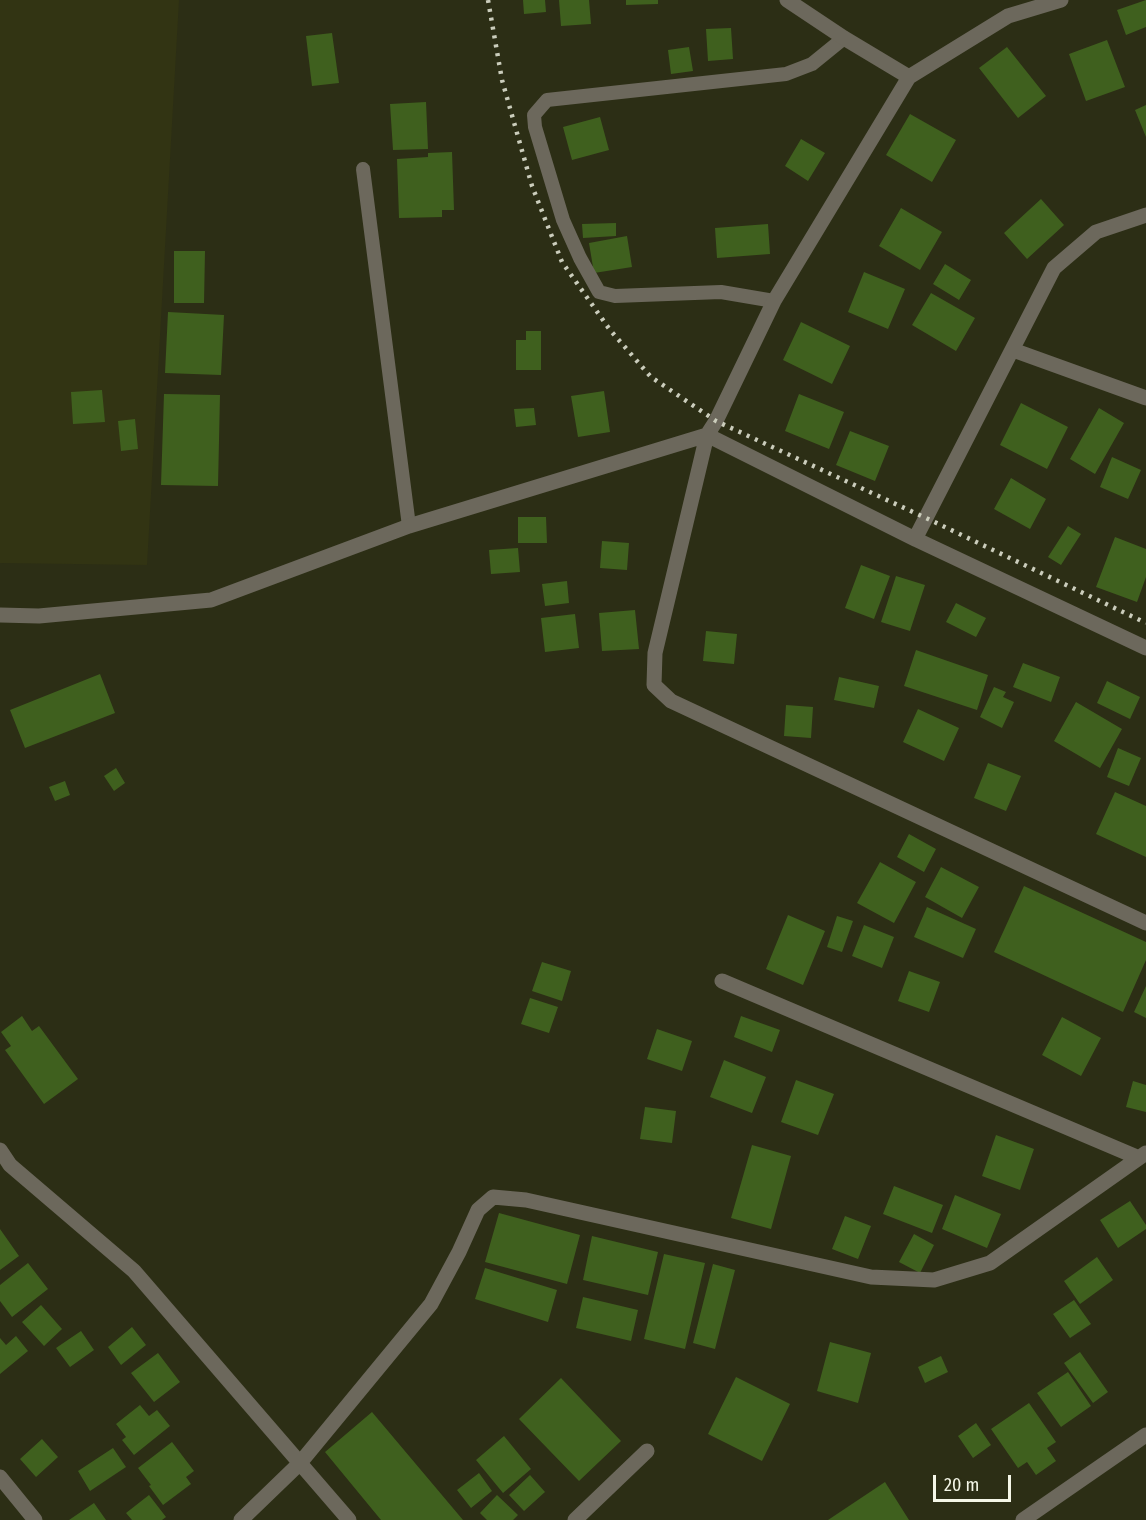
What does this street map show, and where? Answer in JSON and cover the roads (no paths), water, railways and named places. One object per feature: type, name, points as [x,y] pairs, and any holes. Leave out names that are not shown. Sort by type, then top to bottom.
[{"type":"street","points":[[787,0],[909,77]]},
{"type":"street","points":[[1008,16],[1017,0]]},
{"type":"street","points":[[1061,0],[1008,16],[909,77],[774,301],[707,435],[655,653],[654,685],[671,701],[1146,923]]},
{"type":"street","points":[[915,539],[1054,268],[1096,232],[1146,215]]},
{"type":"street","points":[[1013,350],[1146,398]]},
{"type":"street","points":[[0,615],[39,616],[211,600],[409,526],[707,435],[915,539],[1146,648]]},
{"type":"street","points":[[722,981],[1142,1155]]},
{"type":"street","points":[[0,1150],[10,1165],[134,1271],[349,1520]]},
{"type":"street","points":[[241,1520],[300,1463],[431,1304],[478,1210],[493,1197],[526,1200],[872,1277],[934,1280],[990,1263],[1142,1155]]},
{"type":"street","points":[[1023,1520],[1146,1435]]},
{"type":"street","points":[[575,1520],[647,1451]]},
{"type":"street","points":[[0,1477],[35,1520]]},
{"type":"lane","points":[[774,301],[721,292],[615,296],[599,292],[563,220],[535,127],[534,115],[547,100],[786,74],[812,64],[844,38]]},
{"type":"lane","points":[[363,169],[409,526]]},
{"type":"railway","points":[[488,0],[502,80],[532,186],[562,262],[610,330],[651,377],[716,421],[1146,623]]}]
